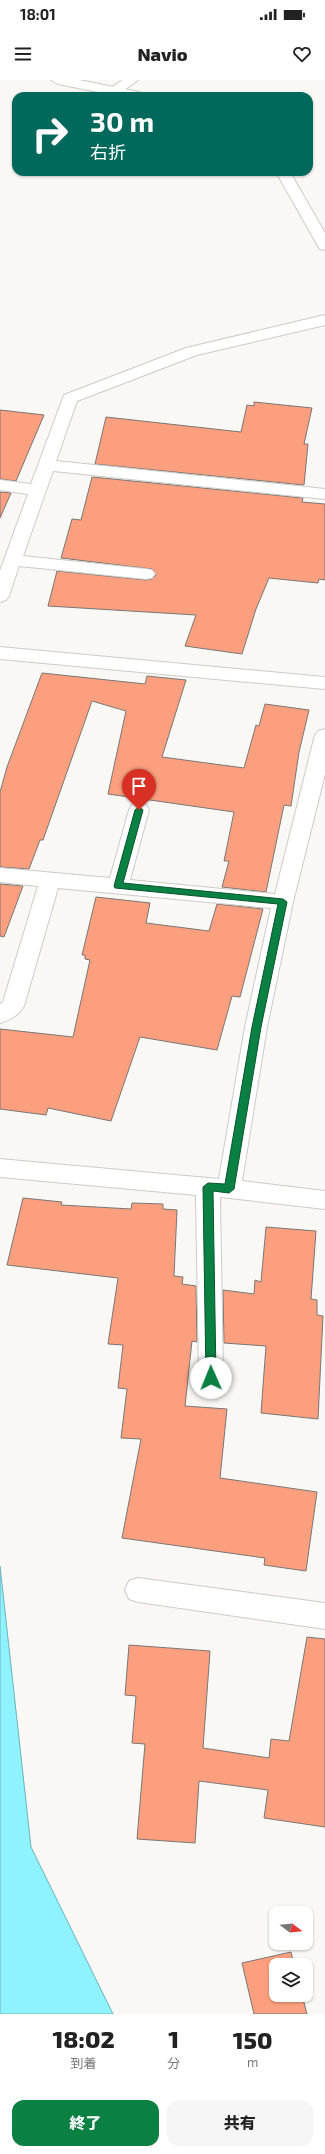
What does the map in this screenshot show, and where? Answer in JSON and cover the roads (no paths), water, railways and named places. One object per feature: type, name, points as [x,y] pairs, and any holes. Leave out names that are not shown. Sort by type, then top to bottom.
[{"type":"street","points":[[58,80],[119,92]]},
{"type":"street","points":[[114,91],[131,80]]},
{"type":"street","points":[[285,176],[325,246]]},
{"type":"street","points":[[0,596],[70,398],[192,352],[325,320]]},
{"type":"street","points":[[46,466],[325,494]]},
{"type":"street","points":[[0,485],[38,490]]},
{"type":"street","points":[[13,560],[146,574]]},
{"type":"street","points":[[0,654],[325,683]]},
{"type":"street","points":[[211,1378],[219,1188],[283,902],[325,735]]},
{"type":"street","points":[[118,886],[139,810]]},
{"type":"street","points":[[0,875],[283,902]]},
{"type":"street","points":[[0,1015],[14,1006],[50,879]]},
{"type":"street","points":[[0,1168],[219,1188],[325,1200]]},
{"type":"street","points":[[138,1590],[325,1616]]},
{"type":"water","points":[[0,1566],[31,1847],[113,2014],[0,2014]]}]
